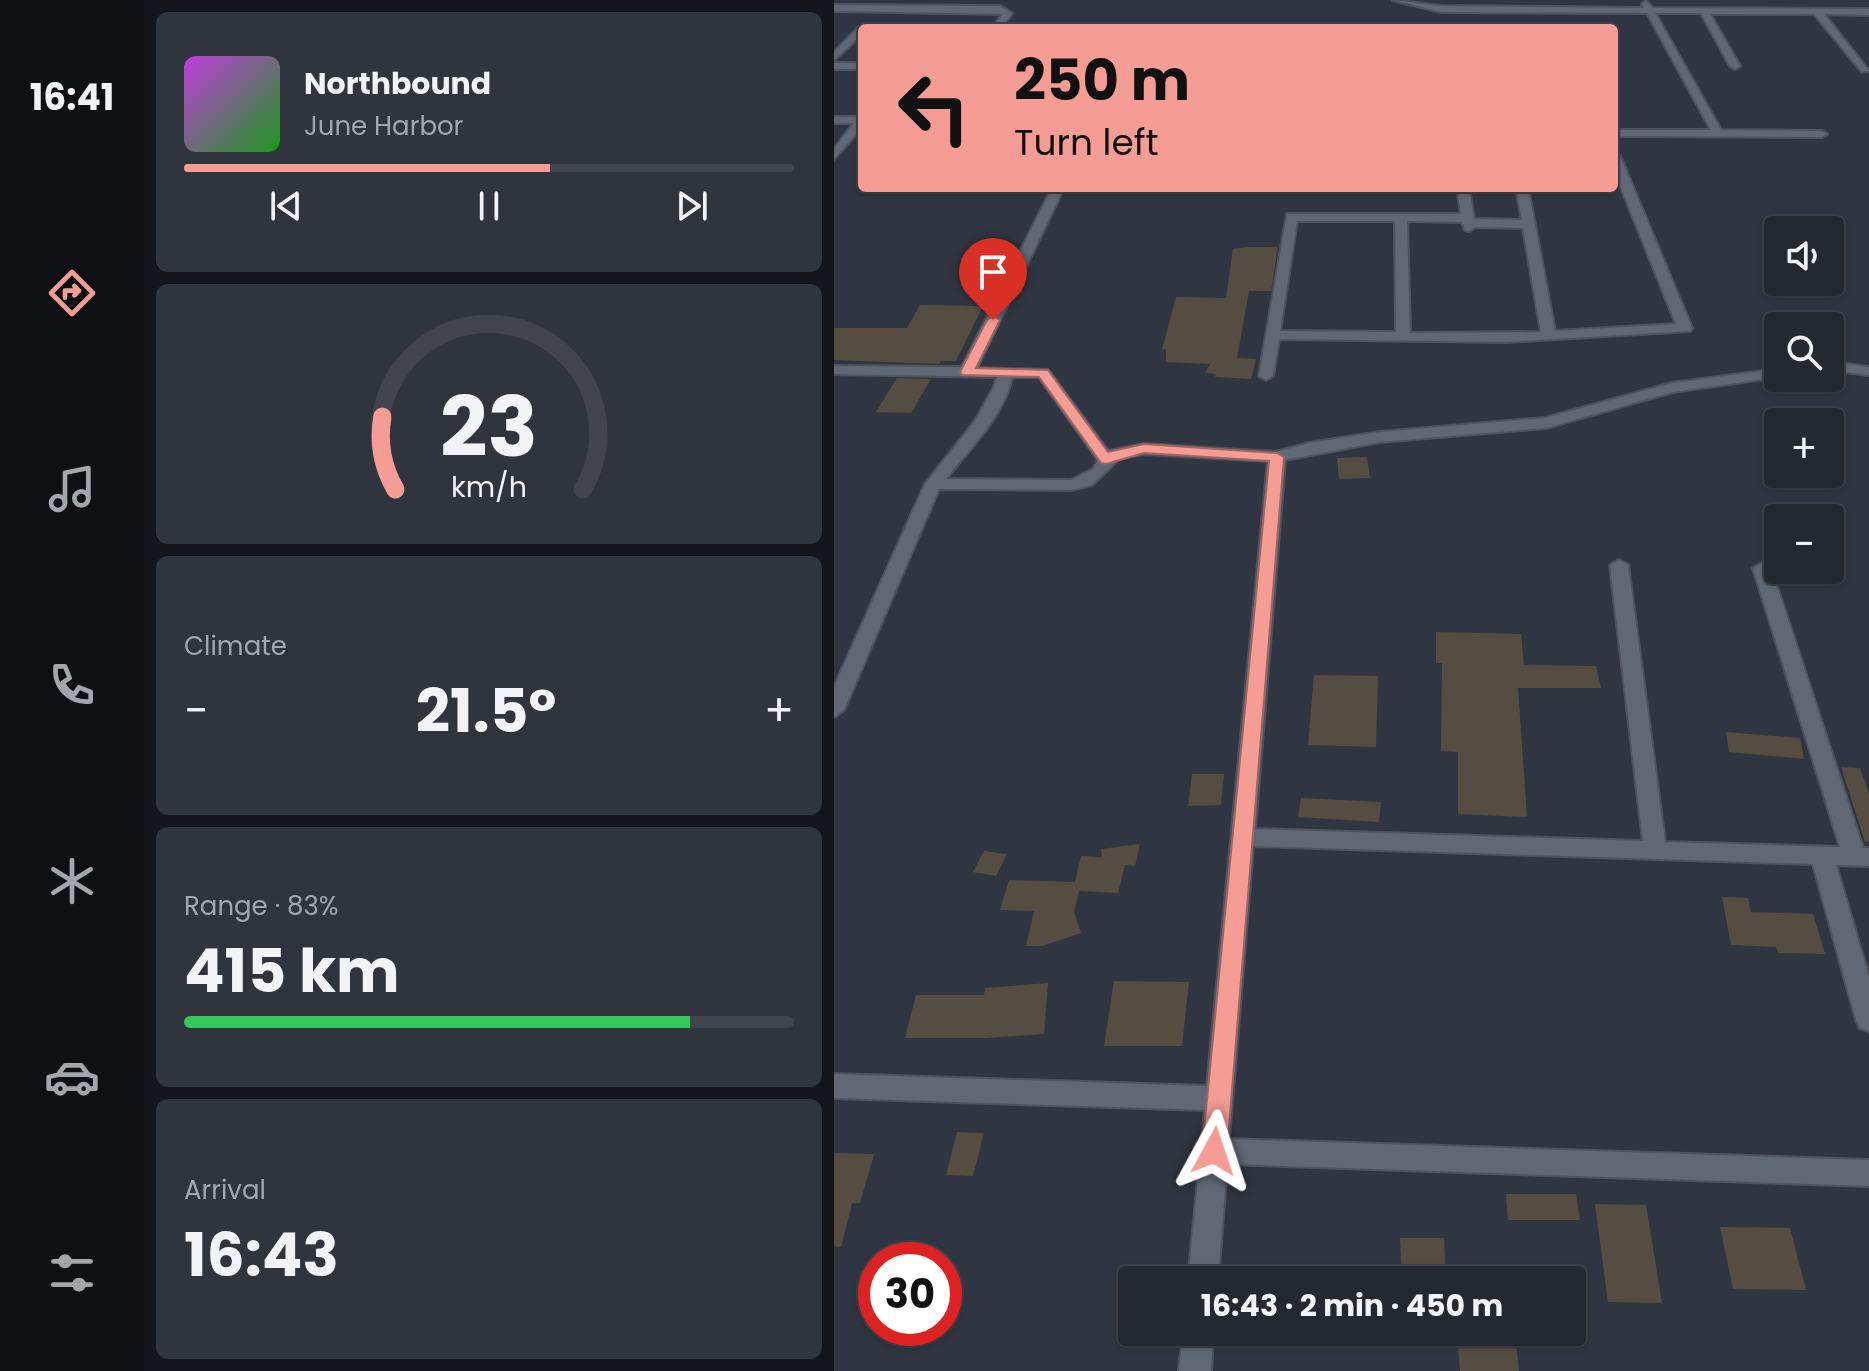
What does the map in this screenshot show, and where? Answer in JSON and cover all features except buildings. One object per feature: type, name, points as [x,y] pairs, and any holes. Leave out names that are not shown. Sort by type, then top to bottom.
[{"type":"street","points":[[973,9],[980,0]]},
{"type":"street","points":[[1397,0],[1441,9],[1869,12]]},
{"type":"street","points":[[1643,0],[1652,11],[1718,134]]},
{"type":"street","points":[[834,8],[1000,9],[1008,13],[1000,24]]},
{"type":"street","points":[[866,24],[883,8]]},
{"type":"street","points":[[1704,11],[1735,66]]},
{"type":"street","points":[[1817,12],[1865,70]]},
{"type":"street","points":[[834,57],[858,32]]},
{"type":"street","points":[[834,66],[858,66]]},
{"type":"street","points":[[834,120],[858,120]]},
{"type":"street","points":[[834,156],[858,126]]},
{"type":"street","points":[[1618,133],[1822,134]]},
{"type":"street","points":[[1272,335],[1549,335],[1685,328],[1618,166]]},
{"type":"street","points":[[967,372],[1056,192]]},
{"type":"street","points":[[1464,192],[1468,223]]},
{"type":"street","points":[[1523,192],[1549,335]]},
{"type":"street","points":[[1266,376],[1291,217],[1528,224]]},
{"type":"street","points":[[1401,218],[1403,337]]},
{"type":"street","points":[[1844,368],[1869,371]]},
{"type":"street","points":[[834,370],[1043,373],[1106,460]]},
{"type":"street","points":[[834,710],[933,484],[982,423],[1002,387],[1005,373]]},
{"type":"street","points":[[933,484],[1071,485],[1086,481],[1099,472],[1106,460],[1115,454],[1144,449],[1277,457],[1309,448],[1380,437],[1546,423],[1672,388],[1764,375]]},
{"type":"street","points":[[1204,1266],[1277,457]]},
{"type":"street","points":[[1619,565],[1655,850]]},
{"type":"street","points":[[1243,837],[1862,857],[1762,568]]},
{"type":"street","points":[[1822,856],[1869,1020]]},
{"type":"street","points":[[834,1086],[1219,1098]]},
{"type":"street","points":[[1214,1151],[1869,1173]]},
{"type":"street","points":[[1195,1371],[1197,1346]]},
{"type":"route","points":[[993,320],[967,372],[1043,373],[1106,460],[1115,454],[1144,449],[1277,457],[1214,1151]]}]
